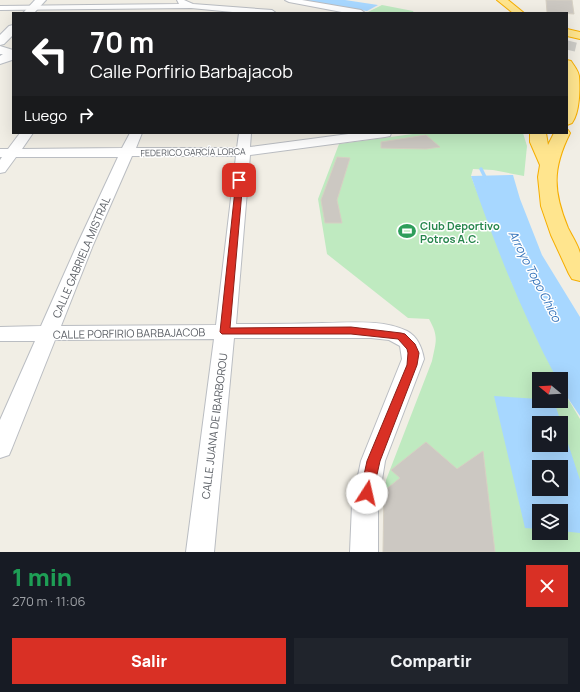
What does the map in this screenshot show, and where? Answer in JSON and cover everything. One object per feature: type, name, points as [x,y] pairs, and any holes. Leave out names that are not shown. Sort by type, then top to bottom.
[{"type":"highway","points":[[517,0],[526,12]]},
{"type":"highway","points":[[498,3],[503,12]]},
{"type":"highway","points":[[498,3],[517,12]]},
{"type":"highway","points":[[568,32],[580,36]]},
{"type":"highway","points":[[568,65],[574,73],[576,81],[573,105],[568,118]]},
{"type":"highway","points":[[538,134],[538,142],[548,165],[548,190],[555,220],[566,247],[580,274]]},
{"type":"highway","points":[[548,165],[562,134]]},
{"type":"street","points":[[176,0],[189,9]]},
{"type":"street","points":[[189,9],[216,0]]},
{"type":"street","points":[[289,0],[355,12]]},
{"type":"street","points":[[0,8],[121,7],[259,12]]},
{"type":"street","points":[[7,53],[12,32]]},
{"type":"street","points":[[0,169],[6,153],[26,134]]},
{"type":"street","name":"CALLE GABRIELA MISTRAL","points":[[0,448],[136,134]]},
{"type":"street","name":"FEDERICO GARCÍA LORCA","points":[[6,153],[126,154],[244,143],[370,134]]},
{"type":"street","name":"CALLE JUANA DE IBARBOROU","points":[[200,552],[225,332],[244,143]]},
{"type":"street","name":"CALLE PORFIRIO BARBAJACOB","points":[[0,334],[351,330],[401,336],[410,344],[413,359],[372,468],[365,505],[364,552]]},
{"type":"green space","points":[[382,5],[414,12],[368,12]]},
{"type":"green space","points":[[413,134],[523,134],[527,146],[524,176],[493,170],[473,169],[471,176],[512,283],[554,372],[532,372],[532,408],[568,408],[568,399],[580,419],[580,552],[386,552],[386,480],[432,361],[436,339],[429,319],[408,318],[327,254],[318,199],[339,144]]},
{"type":"water","points":[[300,0],[345,0],[378,5],[367,11]]},
{"type":"water","points":[[513,175],[520,199],[542,255],[580,317],[580,416],[568,398],[568,372],[553,372],[532,330],[490,228],[471,176]]},
{"type":"water","points":[[494,396],[532,399],[532,408],[556,408],[559,416],[532,416],[532,452],[568,452],[568,444],[580,480],[580,533],[568,532],[568,504],[532,504],[532,528],[525,528]]},
{"type":"building","points":[[546,0],[572,0],[574,14],[568,14],[568,12],[547,12]]},
{"type":"building","points":[[426,135],[440,147],[426,149],[381,148],[381,142]]},
{"type":"building","points":[[337,157],[350,158],[337,200],[342,223],[325,223],[321,200]]},
{"type":"building","points":[[426,442],[457,469],[483,451],[495,552],[383,552],[384,491],[400,478],[391,470]]},
{"type":"waterway","name":"Arroyo Topo Chico","points":[[481,169],[487,181]]},
{"type":"tunnel","points":[[568,45],[580,48]]},
{"type":"place","name":"Club Deportivo Potros A.C.","points":[[407,231]]},
{"type":"route","points":[[239,180],[225,332],[351,330],[396,334],[401,336],[410,344],[413,353],[412,365],[373,461],[368,480],[367,493]]}]
